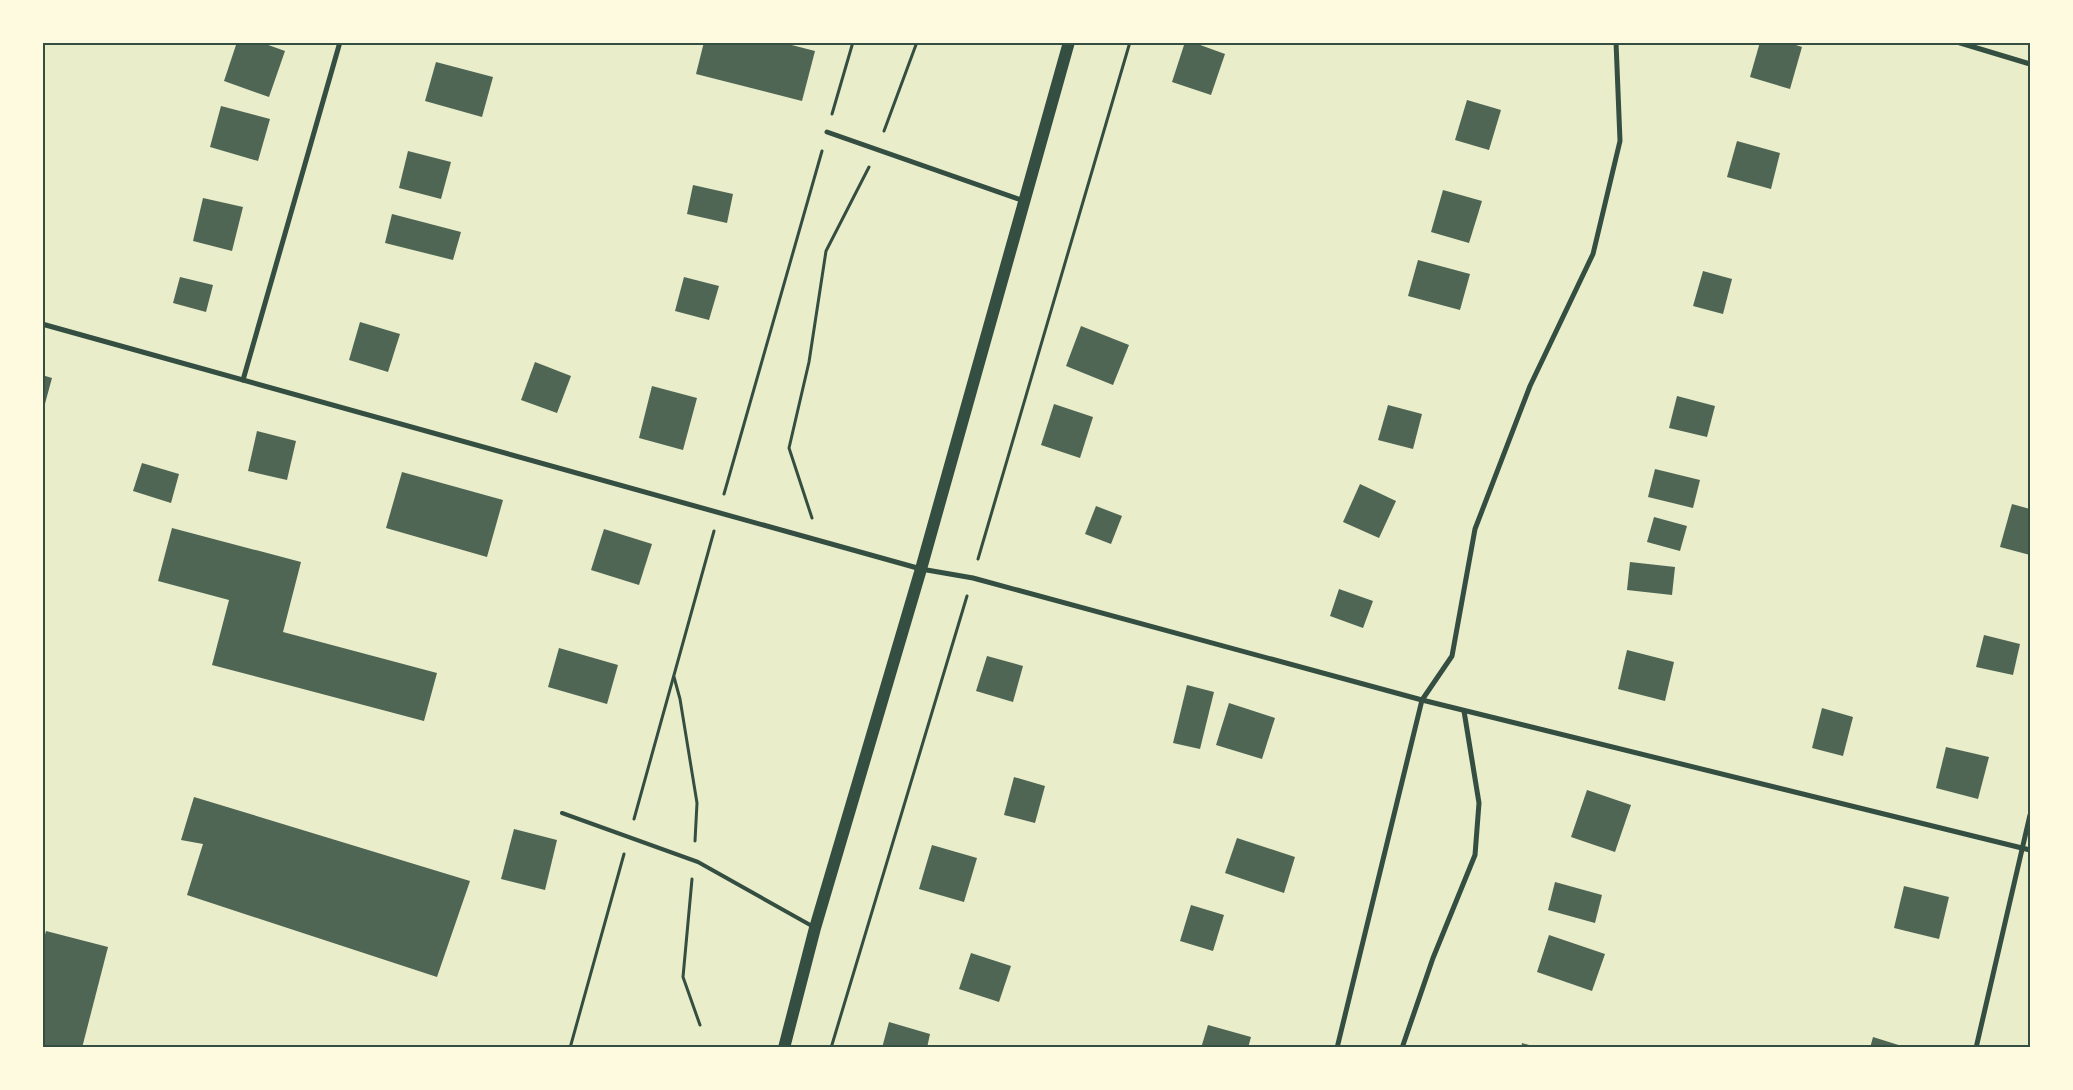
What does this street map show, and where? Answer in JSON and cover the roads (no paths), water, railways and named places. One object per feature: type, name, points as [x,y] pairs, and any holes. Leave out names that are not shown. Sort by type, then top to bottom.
[{"type":"main road","points":[[784,1048],[815,928],[921,569],[1069,42]]},
{"type":"street","points":[[243,380],[340,42]]},
{"type":"street","points":[[1337,1048],[1422,700],[1452,656],[1475,529],[1530,386],[1592,254],[1620,141],[1616,42]]},
{"type":"street","points":[[1957,42],[2030,64]]},
{"type":"street","points":[[827,132],[1024,201]]},
{"type":"street","points":[[42,324],[921,569],[972,578],[1464,711],[2030,850]]},
{"type":"street","points":[[1402,1048],[1433,958],[1474,855],[1478,803],[1464,711]]},
{"type":"street","points":[[1976,1048],[2030,815]]},
{"type":"lane","points":[[562,813],[698,862],[815,928]]}]
